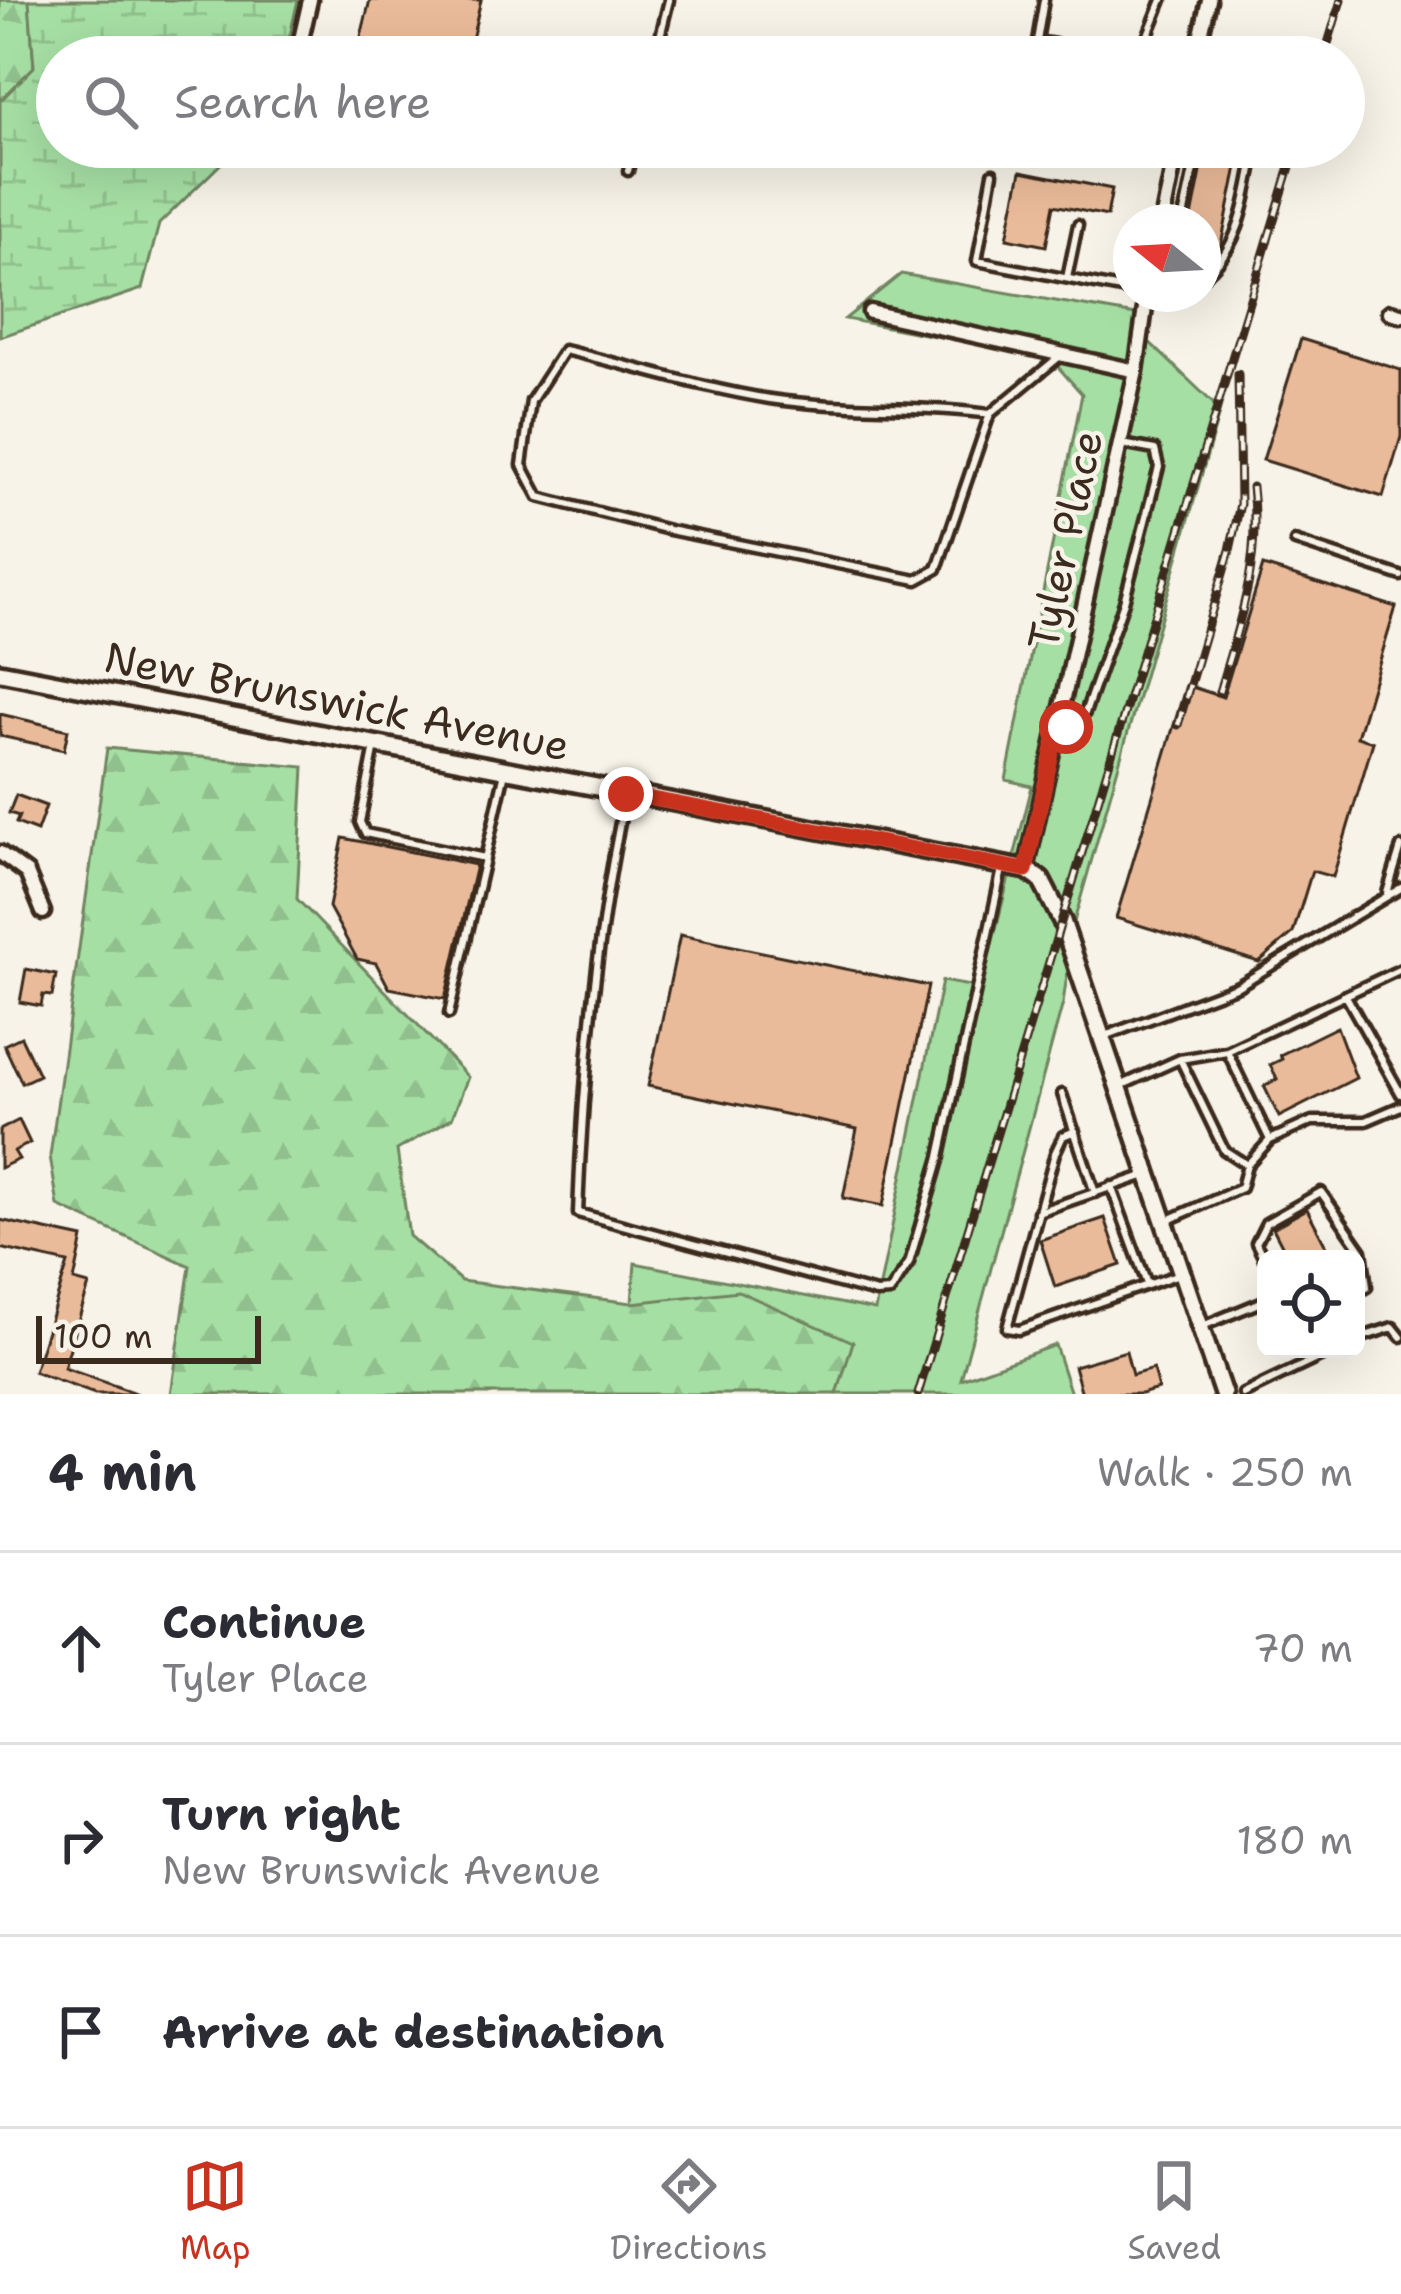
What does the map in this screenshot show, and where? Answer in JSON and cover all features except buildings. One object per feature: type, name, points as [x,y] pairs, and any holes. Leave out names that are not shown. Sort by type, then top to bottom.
[{"type":"street","points":[[302,36],[310,0]]},
{"type":"street","points":[[1201,36],[1209,0]]},
{"type":"street","points":[[1166,204],[1173,168]]},
{"type":"street","points":[[870,312],[1136,371]]},
{"type":"street","name":"Tyler Place","points":[[1026,870],[1136,371],[1144,312]]},
{"type":"street","name":"New Brunswick Avenue","points":[[0,672],[1026,870]]},
{"type":"street","points":[[0,854],[27,873],[43,912]]},
{"type":"street","points":[[1026,870],[1041,880],[1061,921],[1223,1394]]},
{"type":"lane","points":[[661,36],[669,0]]},
{"type":"lane","points":[[1038,36],[1044,0]]},
{"type":"lane","points":[[1144,36],[1162,0]]},
{"type":"lane","points":[[1186,204],[1194,168]]},
{"type":"lane","points":[[1221,262],[1240,225],[1252,168]]},
{"type":"lane","points":[[993,173],[977,261],[1113,287]]},
{"type":"lane","points":[[1067,278],[1078,225]]},
{"type":"lane","points":[[990,414],[771,399],[564,350],[530,401],[522,465],[539,497],[690,535],[916,580],[937,569],[990,414],[1062,355]]},
{"type":"lane","points":[[1056,735],[1085,713],[1124,602],[1160,467],[1155,450],[1120,444]]},
{"type":"lane","points":[[1294,541],[1401,576]]},
{"type":"lane","points":[[376,742],[360,822],[364,833],[485,858]]},
{"type":"lane","points":[[449,1014],[506,768]]},
{"type":"lane","points":[[626,794],[606,886],[583,1075],[578,1213],[876,1293],[890,1292],[909,1263],[940,1157],[1003,865]]},
{"type":"lane","points":[[1386,897],[1401,847]]},
{"type":"lane","points":[[1102,1037],[1238,986],[1401,888]]},
{"type":"lane","points":[[1116,1088],[1180,1059],[1227,1051],[1401,969]]},
{"type":"lane","points":[[1346,996],[1401,1094]]},
{"type":"lane","points":[[1227,1051],[1270,1140]]},
{"type":"lane","points":[[1180,1059],[1224,1150],[1246,1165]]},
{"type":"lane","points":[[1062,1094],[1095,1193]]},
{"type":"lane","points":[[1162,1223],[1241,1188],[1246,1165],[1270,1140],[1312,1120],[1366,1121],[1401,1106]]},
{"type":"lane","points":[[1075,1131],[1063,1136],[1038,1212],[1008,1316],[1010,1330],[1179,1274]]},
{"type":"lane","points":[[1038,1212],[1146,1175]]},
{"type":"lane","points":[[1111,1186],[1147,1285]]},
{"type":"lane","points":[[1260,1250],[1256,1243],[1266,1223],[1322,1192],[1361,1250]]},
{"type":"lane","points":[[1201,1326],[1257,1304]]},
{"type":"lane","points":[[1365,1336],[1393,1327],[1401,1337]]},
{"type":"lane","points":[[1244,1394],[1318,1358]]},
{"type":"green space","points":[[0,0],[29,0],[34,67],[0,101]]},
{"type":"green space","points":[[29,0],[298,0],[290,36],[36,36],[36,168],[216,168],[159,224],[142,289],[0,337],[0,101],[34,67]]},
{"type":"green space","points":[[901,274],[1147,317],[1142,335],[1220,410],[1075,918],[1063,1003],[961,1379],[1055,1345],[1071,1394],[837,1394],[852,1342],[632,1303],[635,1263],[875,1310],[942,981],[981,988],[1032,786],[1006,780],[1082,394],[1050,358],[845,319]]},
{"type":"green space","points":[[107,748],[304,767],[297,899],[468,1077],[452,1118],[397,1150],[409,1236],[461,1281],[632,1303],[738,1291],[853,1342],[837,1394],[171,1394],[190,1266],[58,1206],[50,1156]]},
{"type":"railway","points":[[1330,36],[1341,0]]},
{"type":"railway","points":[[918,1394],[1290,168]]},
{"type":"railway","points":[[1178,725],[1240,504],[1238,374]]},
{"type":"railway","points":[[1219,692],[1251,567],[1252,487]]},
{"type":"route","points":[[626,794],[1026,870],[1056,735],[1066,727]]}]
